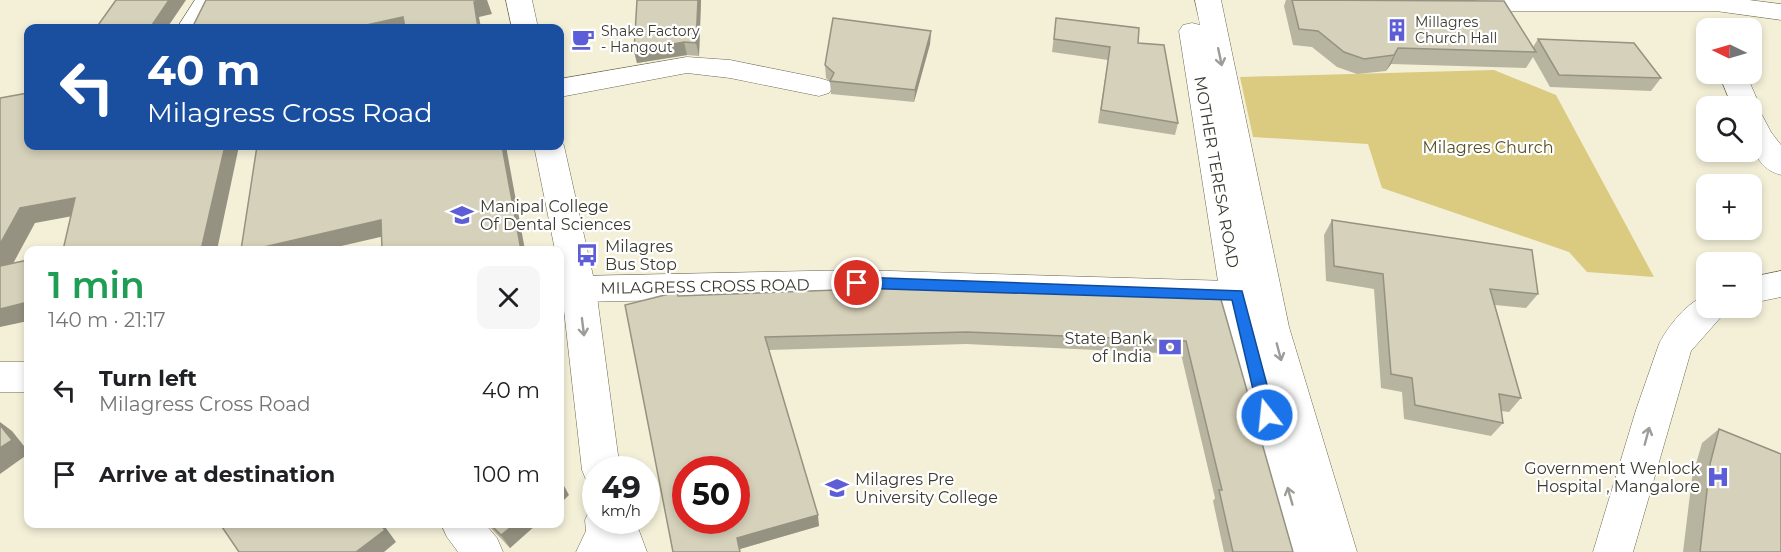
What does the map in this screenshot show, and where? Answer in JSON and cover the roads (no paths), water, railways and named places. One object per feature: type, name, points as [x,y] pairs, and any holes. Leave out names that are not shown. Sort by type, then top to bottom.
[{"type":"main road","points":[[192,24],[207,0]]},
{"type":"main road","points":[[519,0],[524,24]]},
{"type":"main road","name":"MOTHER TERESA ROAD","points":[[1186,0],[1212,136],[1251,295],[1254,369],[1306,552]]},
{"type":"main road","points":[[1217,0],[1208,0],[1227,89],[1251,295],[1300,431],[1337,552]]},
{"type":"main road","points":[[1444,2],[1715,2],[1781,12]]},
{"type":"main road","points":[[564,87],[687,65],[730,69],[819,87]]},
{"type":"main road","points":[[1762,141],[1781,165]]},
{"type":"main road","points":[[550,150],[579,289],[599,456]]},
{"type":"main road","name":"MILAGRESS CROSS ROAD","points":[[579,289],[857,283],[1251,295]]},
{"type":"main road","points":[[1762,288],[1781,284]]},
{"type":"main road","points":[[1613,552],[1622,530],[1654,410],[1676,344],[1700,318]]},
{"type":"main road","points":[[0,377],[24,376]]},
{"type":"main road","points":[[464,528],[483,552]]},
{"type":"main road","points":[[596,552],[606,534]]},
{"type":"main road","points":[[620,534],[627,552]]},
{"type":"place","name":"Millagres Church Hall","points":[[1397,30]]},
{"type":"place","name":"Shake Factory - Hangout","points":[[583,39]]},
{"type":"place","name":"Manipal College Of Dental Sciences","points":[[462,215]]},
{"type":"place","name":"Milagres Bus Stop","points":[[587,255]]},
{"type":"place","name":"State Bank of India","points":[[1170,347]]},
{"type":"place","name":"Government Wenlock Hospital , Mangalore","points":[[1718,477]]},
{"type":"place","name":"Milagres Pre University College","points":[[837,488]]},
{"type":"park label","name":"Milagres Church","points":[[1488,147]]}]
